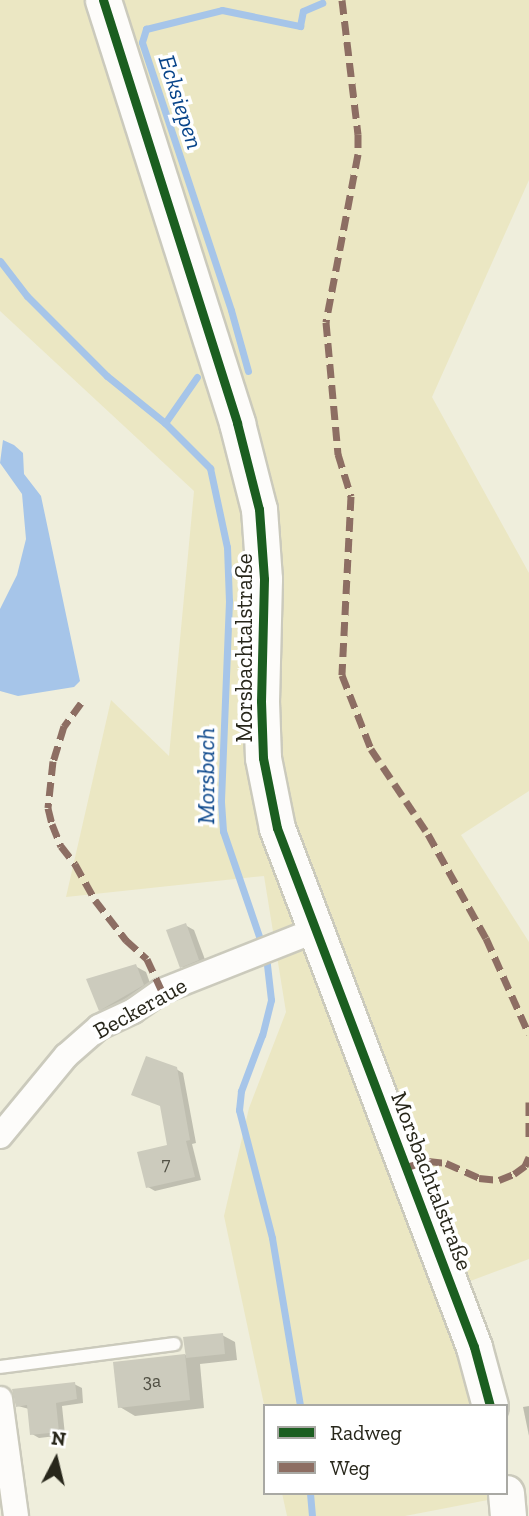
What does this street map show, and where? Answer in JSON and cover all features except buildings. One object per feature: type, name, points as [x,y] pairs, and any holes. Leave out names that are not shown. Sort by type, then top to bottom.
[{"type":"main road","name":"Morsbachtalstraße","points":[[103,0],[204,317],[256,498],[264,579],[261,701],[263,758],[300,936],[474,1347],[489,1404]]},
{"type":"main road","points":[[506,1495],[508,1516]]},
{"type":"street","name":"Beckeraue","points":[[0,1136],[66,1056],[99,1027],[133,1011],[162,991],[300,936]]},
{"type":"street","points":[[0,1399],[16,1516]]},
{"type":"lane","points":[[0,1367],[174,1344]]},
{"type":"shaded area","points":[[0,0],[529,0],[529,180],[432,397],[529,573],[529,791],[461,835],[529,942],[529,1259],[441,1292],[477,1404],[264,1404],[224,1216],[249,1108],[286,1012],[264,876],[66,897],[111,700],[169,756],[194,491],[0,311]]},
{"type":"shaded area","points":[[282,1495],[493,1495],[493,1499],[405,1516],[287,1516]]},
{"type":"water","points":[[3,440],[23,453],[24,474],[41,496],[80,681],[74,687],[18,696],[0,691],[0,609],[17,575],[26,539],[22,494],[0,463]]},
{"type":"waterway","name":"Ecksiepen","points":[[248,371],[231,310],[142,42],[146,29],[222,10],[300,26],[303,11],[322,3]]},
{"type":"waterway","name":"Morsbach","points":[[0,261],[27,296],[107,376],[165,423],[210,468],[227,547],[229,601],[221,802],[223,831],[262,945]]},
{"type":"waterway","name":"Ecksiepen","points":[[165,423],[197,377]]},
{"type":"waterway","name":"Morsbach","points":[[266,956],[271,1000],[262,1035],[241,1091],[239,1110],[272,1238],[300,1404]]},
{"type":"waterway","name":"Morsbach","points":[[310,1495],[312,1516]]},
{"type":"marked path","points":[[342,0],[358,134],[358,154],[326,322],[338,454],[351,496],[342,675],[371,749],[428,834],[486,938],[529,1034]]},
{"type":"marked path","points":[[81,703],[64,726],[53,761],[48,808],[52,824],[61,846],[75,864],[95,900],[126,940],[147,959],[162,991]]},
{"type":"marked path","points":[[529,1102],[529,1142]]},
{"type":"marked path","points":[[406,1167],[428,1161],[446,1163],[479,1178],[499,1180],[525,1166],[529,1157]]},
{"type":"cycle path","points":[[103,0],[237,423],[259,509],[264,579],[261,701],[263,758],[277,828],[474,1347],[489,1404]]}]
